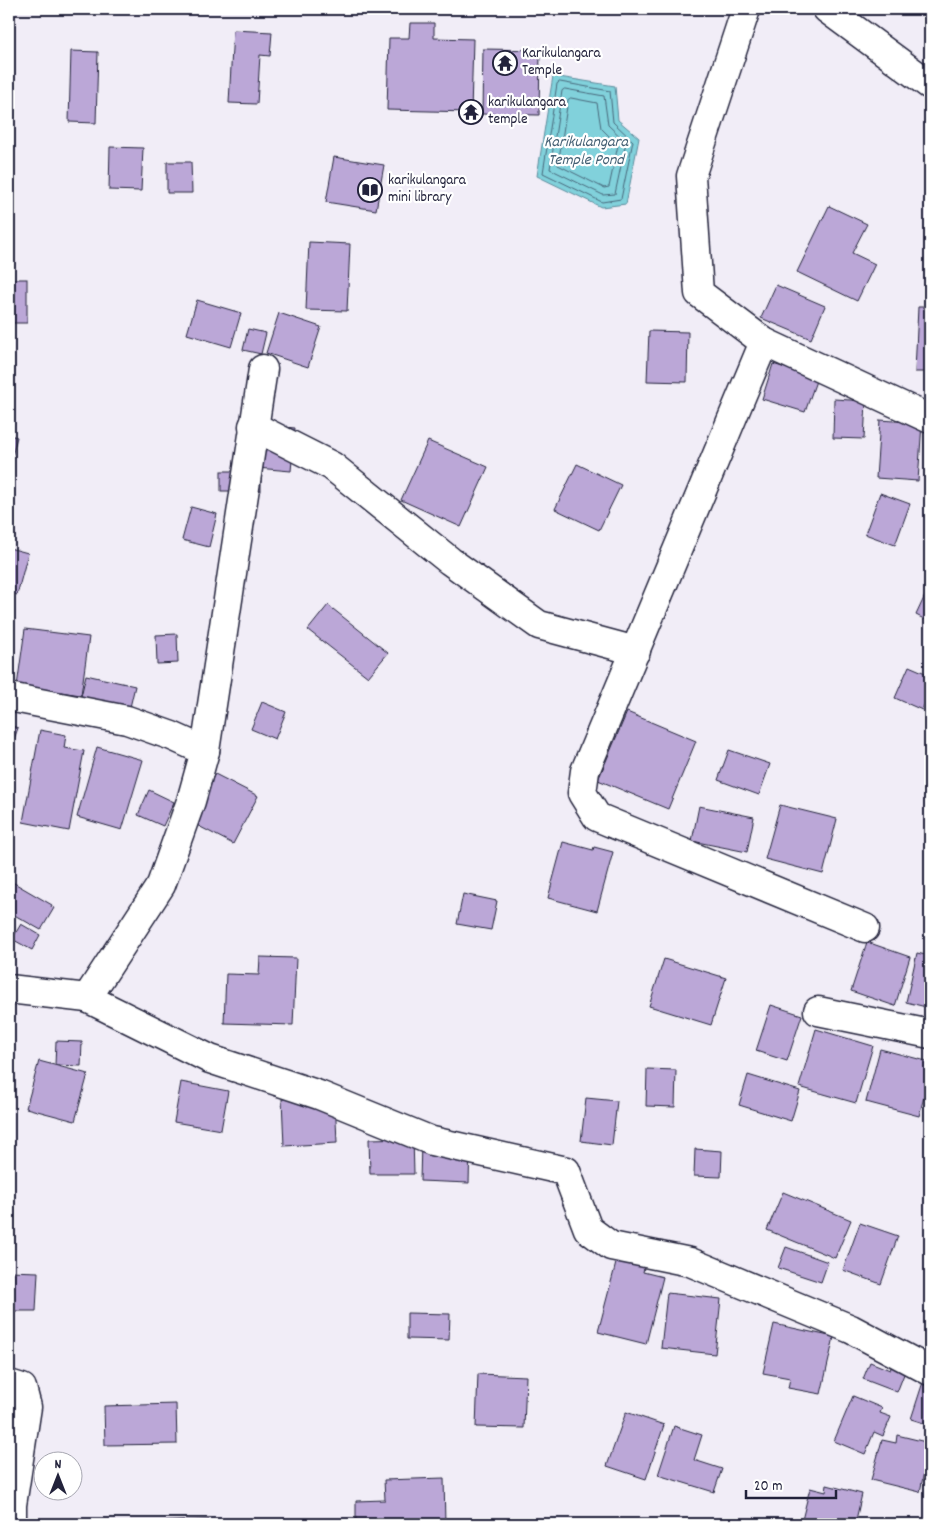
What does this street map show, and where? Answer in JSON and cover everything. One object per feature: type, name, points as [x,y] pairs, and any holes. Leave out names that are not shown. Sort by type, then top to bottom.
[{"type":"street","points":[[746,9],[692,176],[699,293],[764,342],[930,419]]},
{"type":"street","points":[[826,9],[930,85]]},
{"type":"street","points":[[764,342],[586,771],[582,793],[597,817],[865,928]]},
{"type":"street","points":[[87,998],[160,885],[191,801],[205,751],[263,368]]},
{"type":"street","points":[[253,426],[332,466],[450,561],[539,624],[636,651]]},
{"type":"street","points":[[9,697],[127,720],[172,736],[205,751]]},
{"type":"street","points":[[9,989],[87,998],[210,1059],[318,1095],[432,1141],[566,1170],[588,1229],[611,1246],[690,1262],[851,1329],[930,1371]]},
{"type":"street","points":[[818,1011],[930,1034]]},
{"type":"street","points":[[9,1384],[22,1388],[27,1407],[12,1524]]},
{"type":"water","name":"Karikulangara Temple Pond","points":[[553,76],[615,86],[618,120],[639,138],[626,204],[601,207],[537,176]]},
{"type":"building","points":[[410,23],[434,23],[434,38],[473,39],[471,112],[387,110],[389,38],[409,38]]},
{"type":"building","points":[[233,30],[272,32],[270,56],[260,55],[257,104],[229,103]]},
{"type":"building","points":[[483,49],[540,50],[539,115],[482,114]]},
{"type":"building","points":[[71,51],[98,52],[96,123],[69,122]]},
{"type":"building","points":[[110,147],[143,148],[141,191],[109,190]]},
{"type":"building","points":[[334,157],[384,165],[376,210],[326,202]]},
{"type":"building","points":[[167,162],[191,162],[192,193],[167,193]]},
{"type":"building","points":[[829,206],[867,224],[852,253],[875,264],[857,301],[797,272]]},
{"type":"building","points":[[309,242],[350,244],[347,311],[306,310]]},
{"type":"building","points":[[9,279],[27,279],[27,323],[9,323]]},
{"type":"building","points":[[776,285],[825,306],[811,339],[761,318]]},
{"type":"building","points":[[197,300],[241,313],[231,347],[187,334]]},
{"type":"building","points":[[918,307],[930,307],[930,372],[915,372]]},
{"type":"building","points":[[279,313],[321,327],[308,367],[266,353]]},
{"type":"building","points":[[248,329],[266,333],[261,354],[243,350]]},
{"type":"building","points":[[649,331],[688,332],[687,382],[647,381]]},
{"type":"building","points":[[773,364],[817,378],[805,412],[762,399]]},
{"type":"building","points":[[834,399],[866,401],[864,439],[833,438]]},
{"type":"building","points":[[880,420],[922,423],[918,481],[876,478]]},
{"type":"building","points":[[261,425],[295,428],[291,471],[257,468]]},
{"type":"building","points":[[9,435],[17,437],[9,468]]},
{"type":"building","points":[[428,441],[488,467],[461,527],[401,500]]},
{"type":"building","points":[[577,464],[621,485],[599,530],[555,509]]},
{"type":"building","points":[[221,471],[261,471],[261,491],[221,491]]},
{"type":"building","points":[[880,493],[910,504],[895,545],[865,534]]},
{"type":"building","points":[[191,507],[217,514],[209,547],[182,540]]},
{"type":"building","points":[[9,548],[28,553],[17,595],[9,592]]},
{"type":"building","points":[[930,588],[930,622],[916,615]]},
{"type":"building","points":[[328,605],[388,653],[368,677],[308,630]]},
{"type":"building","points":[[25,629],[89,637],[81,695],[17,686]]},
{"type":"building","points":[[177,634],[178,663],[157,664],[156,635]]},
{"type":"building","points":[[909,666],[930,675],[930,691],[922,710],[895,698]]},
{"type":"building","points":[[86,675],[135,686],[127,720],[78,709]]},
{"type":"building","points":[[262,702],[286,712],[275,739],[251,729]]},
{"type":"building","points":[[627,712],[696,741],[668,809],[598,780]]},
{"type":"building","points":[[9,725],[18,728],[9,753]]},
{"type":"building","points":[[40,730],[66,735],[64,748],[84,751],[69,831],[23,822]]},
{"type":"building","points":[[97,747],[143,760],[122,830],[77,817]]},
{"type":"building","points":[[729,750],[770,764],[759,795],[718,780]]},
{"type":"building","points":[[215,774],[258,796],[233,844],[189,821]]},
{"type":"building","points":[[149,790],[174,802],[163,826],[138,815]]},
{"type":"building","points":[[780,805],[837,819],[823,874],[765,859]]},
{"type":"building","points":[[699,806],[754,817],[747,852],[692,841]]},
{"type":"building","points":[[563,842],[593,850],[594,847],[613,852],[597,911],[548,898]]},
{"type":"building","points":[[9,880],[54,908],[41,930],[9,912]]},
{"type":"building","points":[[463,894],[497,901],[491,930],[457,924]]},
{"type":"building","points":[[21,924],[40,935],[32,950],[12,939]]},
{"type":"building","points":[[867,942],[910,957],[895,1006],[851,991]]},
{"type":"building","points":[[917,953],[930,956],[930,1008],[906,1002]]},
{"type":"building","points":[[260,957],[296,958],[293,1025],[224,1023],[226,974],[259,975]]},
{"type":"building","points":[[664,959],[726,978],[711,1025],[649,1006]]},
{"type":"building","points":[[771,1005],[802,1015],[787,1061],[756,1051]]},
{"type":"building","points":[[816,1029],[873,1046],[856,1103],[799,1087]]},
{"type":"building","points":[[56,1041],[82,1042],[81,1066],[55,1065]]},
{"type":"building","points":[[880,1049],[930,1062],[930,1074],[919,1116],[866,1102]]},
{"type":"building","points":[[39,1061],[88,1074],[75,1121],[26,1108]]},
{"type":"building","points":[[647,1069],[676,1070],[675,1107],[646,1106]]},
{"type":"building","points":[[748,1075],[800,1091],[791,1121],[739,1105]]},
{"type":"building","points":[[181,1082],[228,1091],[221,1130],[174,1122]]},
{"type":"building","points":[[335,1097],[337,1143],[284,1146],[282,1099]]},
{"type":"building","points":[[586,1098],[617,1101],[612,1145],[581,1141]]},
{"type":"building","points":[[413,1138],[414,1174],[370,1174],[369,1139]]},
{"type":"building","points":[[421,1142],[470,1144],[469,1183],[420,1181]]},
{"type":"building","points":[[695,1149],[722,1151],[721,1177],[694,1176]]},
{"type":"building","points":[[783,1192],[851,1220],[835,1258],[767,1230]]},
{"type":"building","points":[[860,1223],[898,1236],[881,1284],[843,1270]]},
{"type":"building","points":[[621,1244],[648,1251],[643,1272],[663,1277],[646,1344],[598,1332]]},
{"type":"building","points":[[786,1247],[828,1262],[821,1282],[778,1268]]},
{"type":"building","points":[[9,1271],[38,1272],[36,1311],[9,1311]]},
{"type":"building","points":[[667,1293],[721,1299],[715,1354],[661,1348]]},
{"type":"building","points":[[407,1313],[450,1314],[449,1340],[407,1339]]},
{"type":"building","points":[[774,1324],[834,1337],[821,1394],[788,1388],[790,1378],[763,1373]]},
{"type":"building","points":[[870,1362],[890,1370],[893,1363],[906,1369],[897,1392],[863,1379]]},
{"type":"building","points":[[478,1374],[526,1376],[524,1428],[476,1427]]},
{"type":"building","points":[[923,1382],[930,1384],[930,1425],[911,1419]]},
{"type":"building","points":[[853,1396],[882,1408],[880,1413],[891,1417],[883,1436],[874,1432],[865,1454],[834,1441]]},
{"type":"building","points":[[176,1404],[177,1444],[105,1445],[104,1406]]},
{"type":"building","points":[[626,1412],[664,1425],[646,1479],[607,1466]]},
{"type":"building","points":[[674,1426],[702,1435],[694,1460],[722,1469],[714,1492],[658,1475]]},
{"type":"building","points":[[897,1435],[930,1443],[920,1492],[871,1480],[882,1440],[896,1443]]},
{"type":"building","points":[[444,1478],[445,1524],[356,1524],[356,1501],[385,1500],[384,1480]]},
{"type":"building","points":[[827,1485],[862,1494],[855,1524],[801,1524],[810,1488],[826,1492]]},
{"type":"building","points":[[209,1520],[209,1524],[149,1524],[149,1522]]},
{"type":"place","name":"Karikulangara Temple","points":[[505,63]]},
{"type":"place","name":"karikulangara temple","points":[[471,112]]},
{"type":"place","name":"karikulangara mini library","points":[[370,190]]}]
